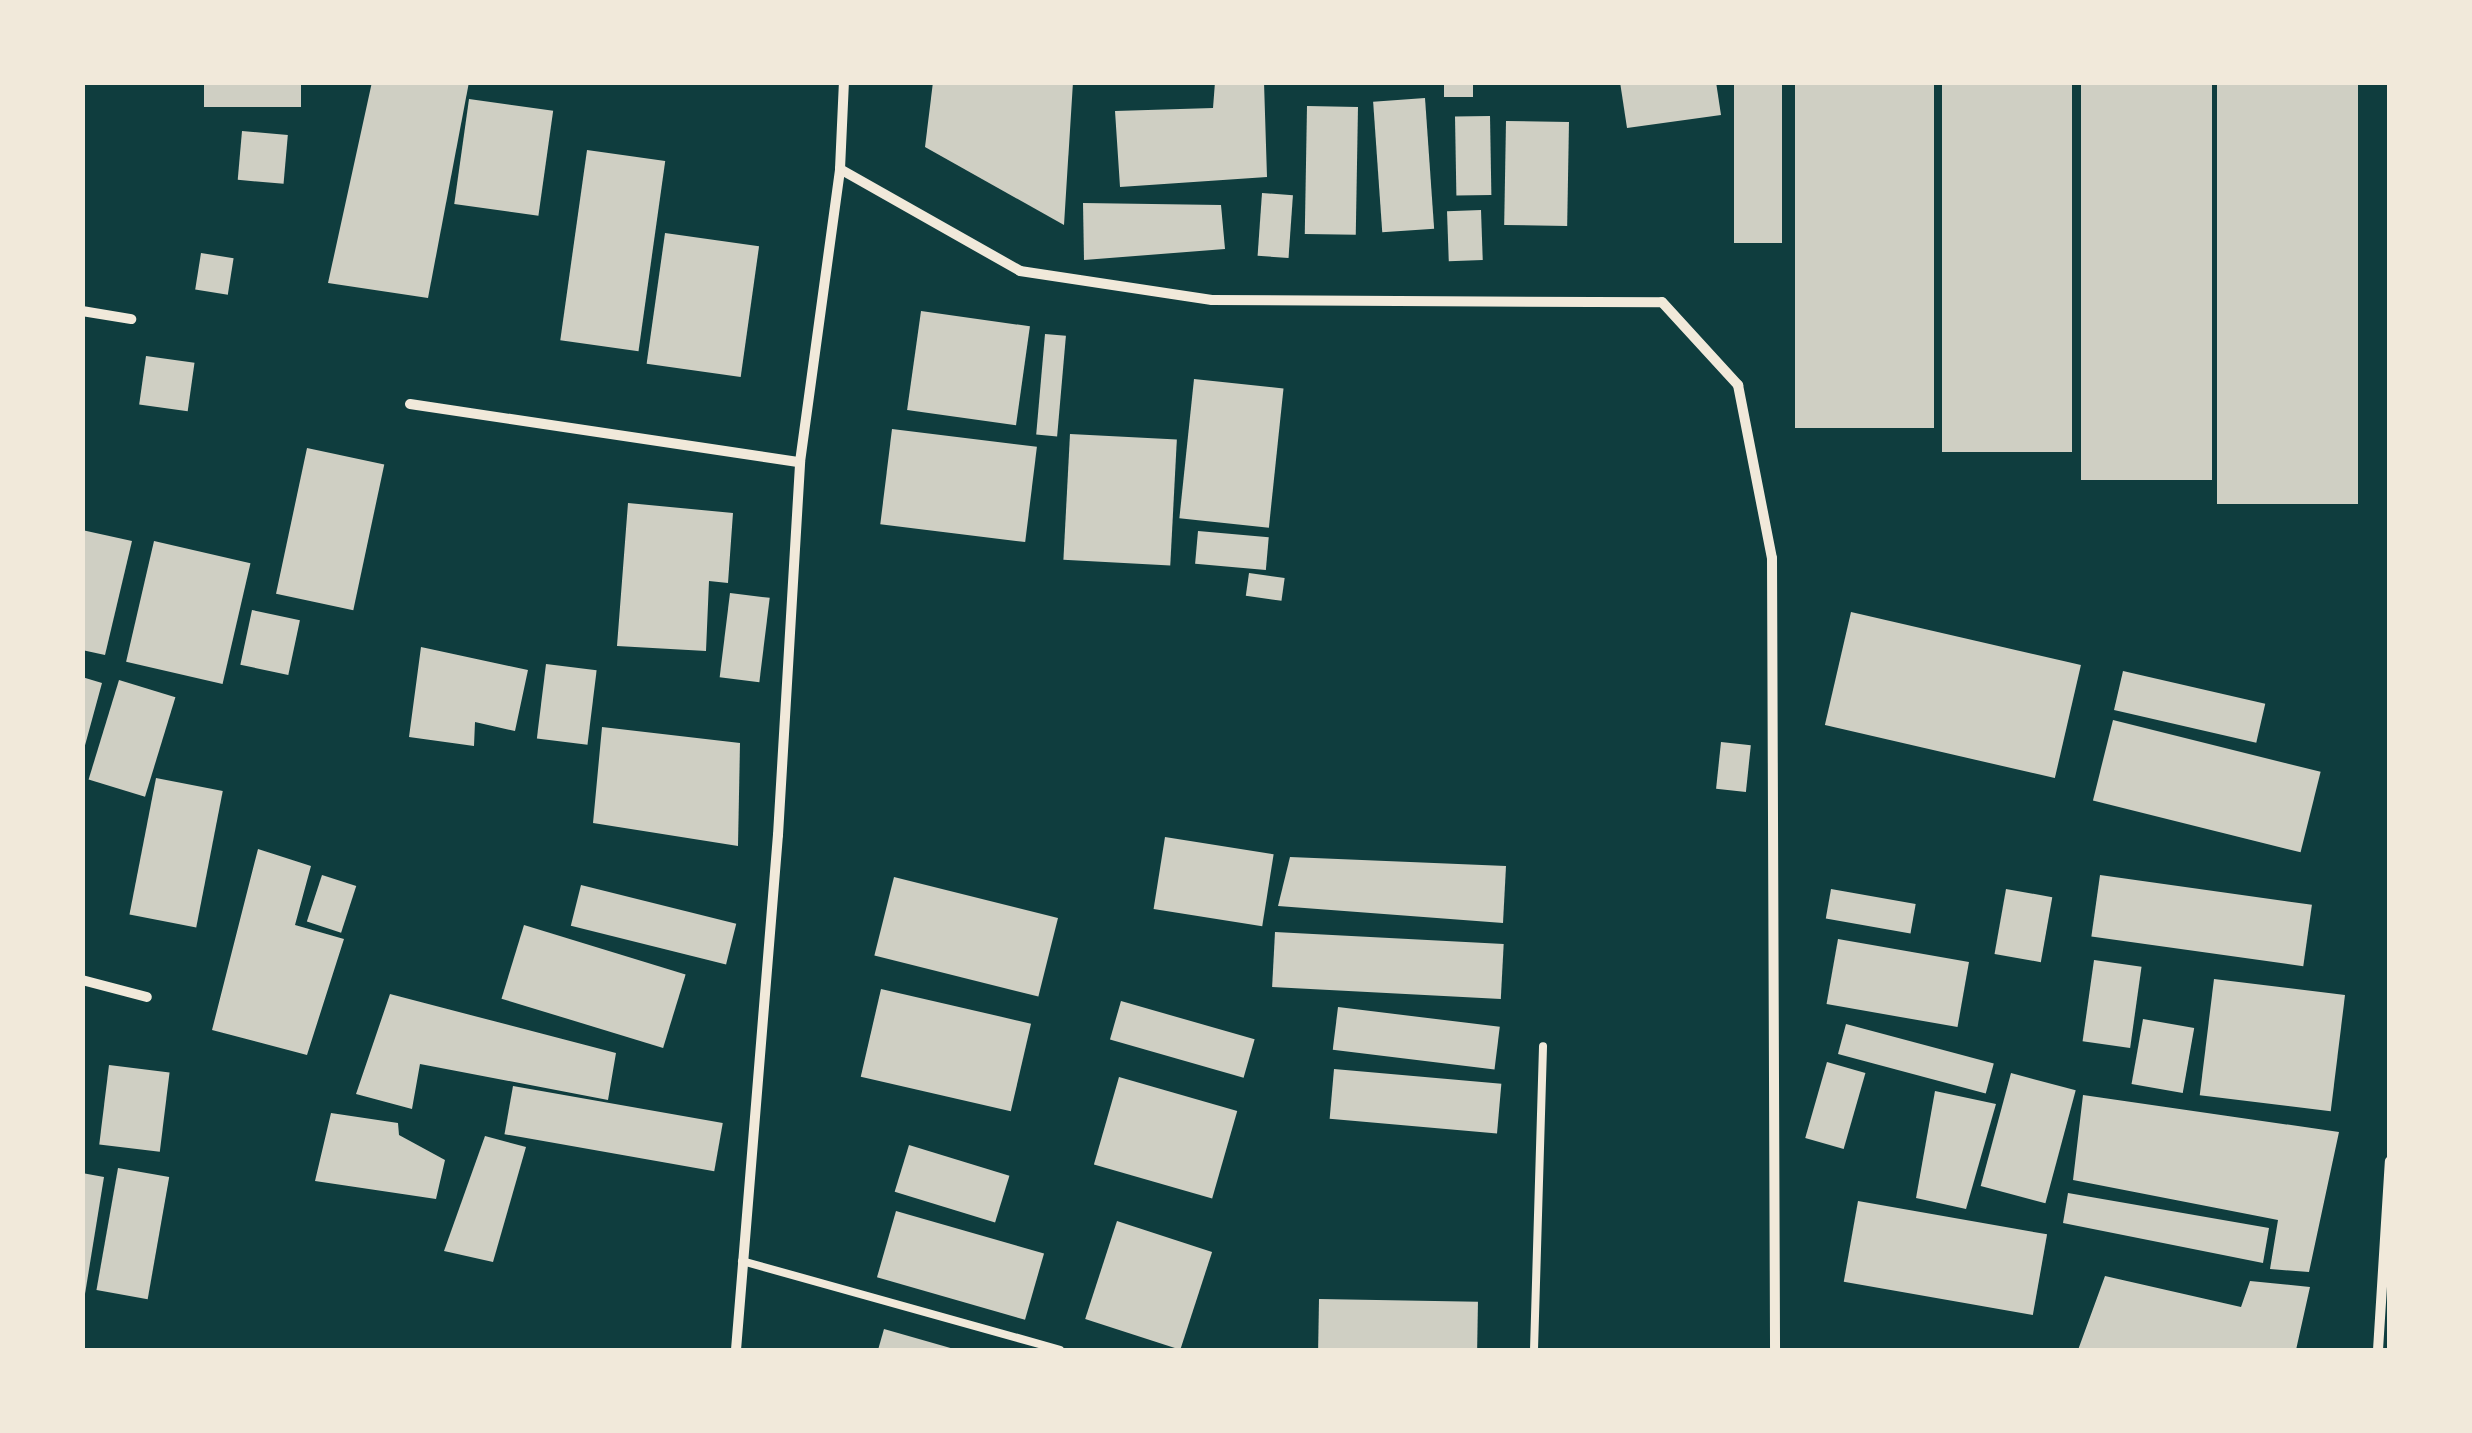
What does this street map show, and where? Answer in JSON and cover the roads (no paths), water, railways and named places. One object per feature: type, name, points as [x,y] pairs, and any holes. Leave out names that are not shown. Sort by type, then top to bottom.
[{"type":"street","points":[[736,1350],[740,1260],[778,835],[800,462],[840,169],[844,82]]},
{"type":"street","points":[[840,169],[1020,271],[1212,300],[1662,302],[1738,385],[1772,558],[1775,1350]]},
{"type":"street","points":[[82,312],[131,319]]},
{"type":"street","points":[[410,404],[800,462]]},
{"type":"street","points":[[82,980],[147,997]]},
{"type":"street","points":[[2378,1350],[2390,1161]]},
{"type":"lane","points":[[1534,1350],[1543,1046]]},
{"type":"lane","points":[[740,1260],[1060,1350]]}]
